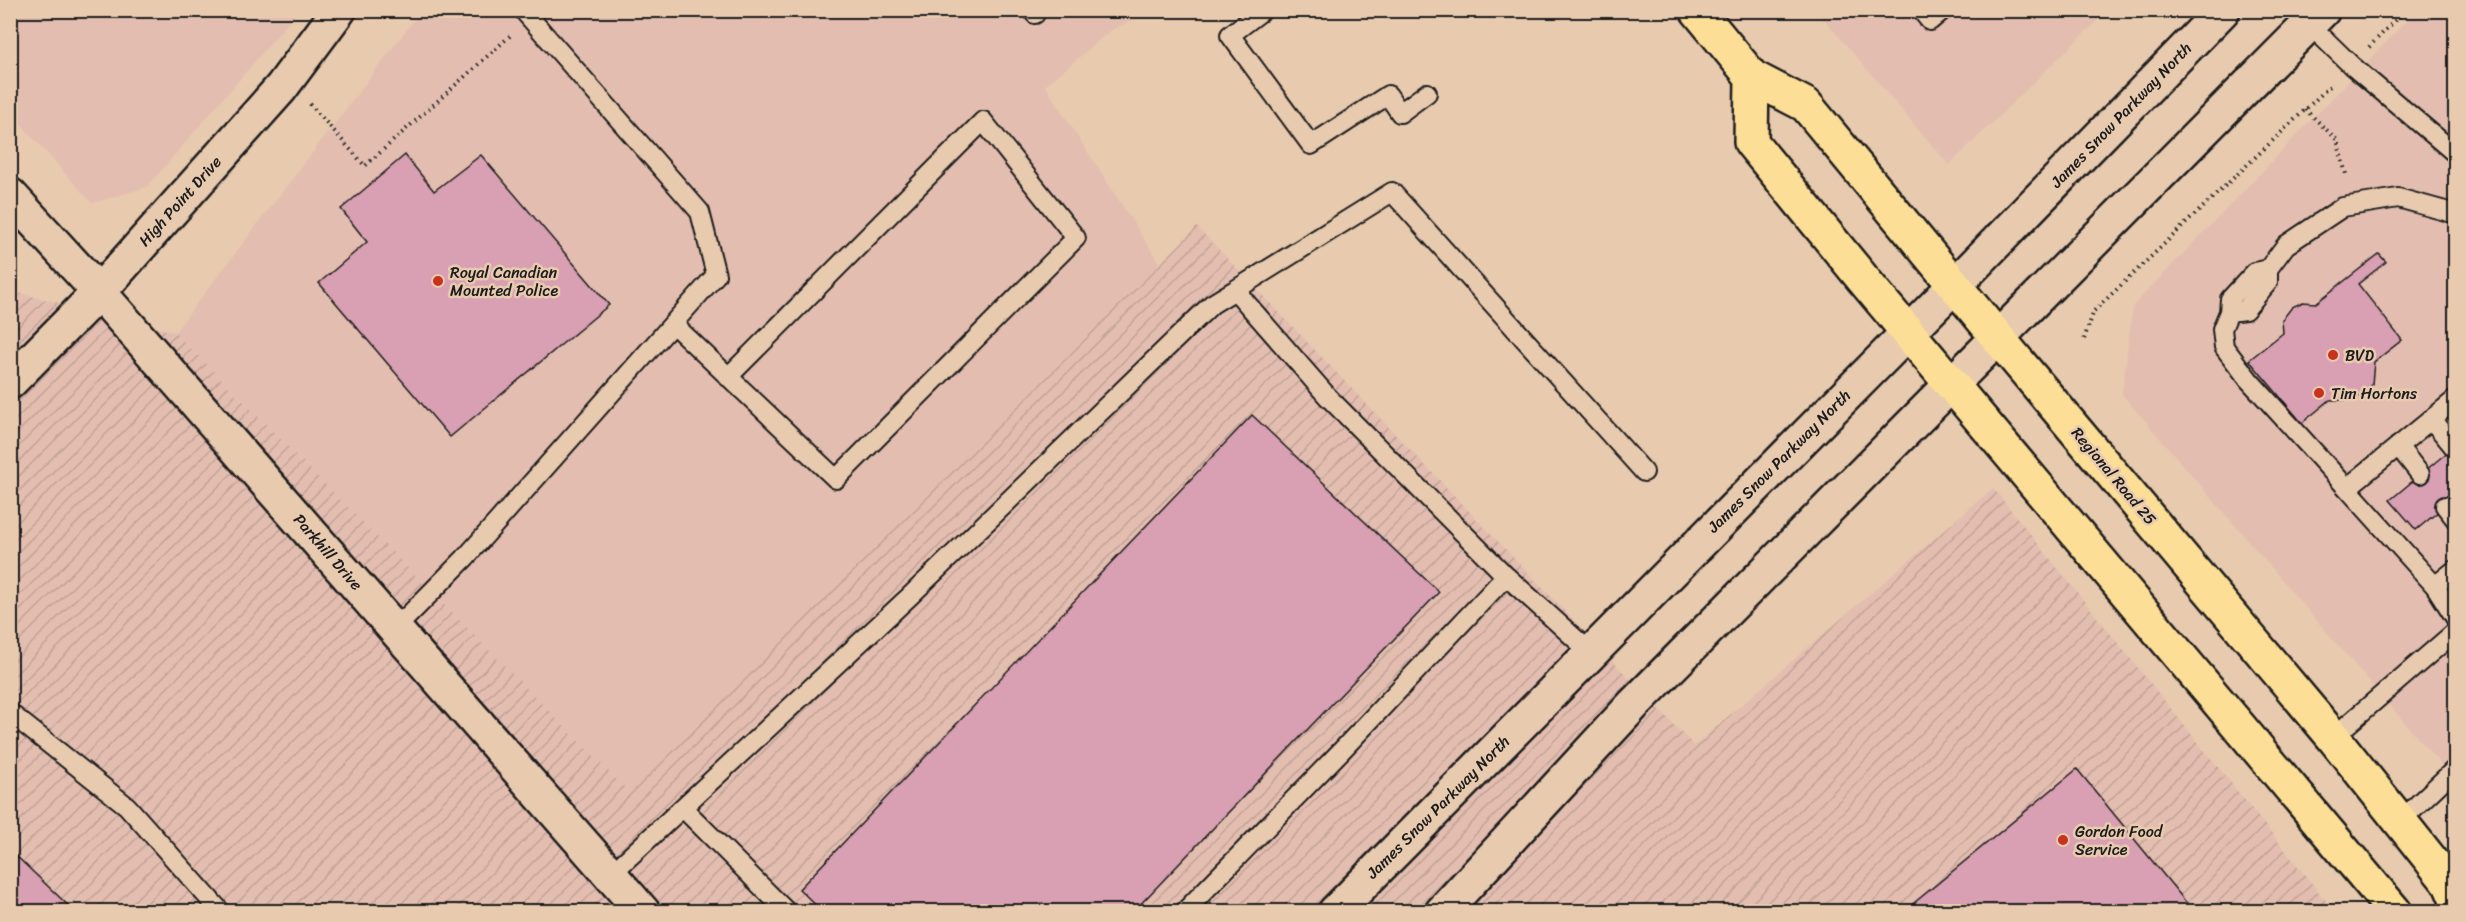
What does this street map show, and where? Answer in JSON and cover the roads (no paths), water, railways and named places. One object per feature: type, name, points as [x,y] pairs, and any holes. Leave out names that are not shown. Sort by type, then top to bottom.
[{"type":"main road","name":"High Point Drive","points":[[10,382],[99,291],[288,79],[339,10]]},
{"type":"main road","name":"Regional Road 25","points":[[1697,10],[1752,76],[1806,105],[2333,737],[2450,884],[2456,898]]},
{"type":"main road","name":"James Snow Parkway North","points":[[1335,912],[1955,285],[2223,10]]},
{"type":"main road","points":[[1442,912],[1634,704],[2316,17]]},
{"type":"main road","points":[[1752,76],[1752,142],[1863,279],[2394,912]]},
{"type":"main road","name":"Parkhill Drive","points":[[10,195],[99,291],[643,912]]},
{"type":"lane","points":[[1263,10],[1230,35],[1311,145],[1388,95],[1400,113],[1427,93]]},
{"type":"lane","points":[[1921,10],[1930,21],[1943,10]]},
{"type":"lane","points":[[395,629],[465,558],[716,275],[700,212],[526,14]]},
{"type":"lane","points":[[2316,17],[2351,65],[2456,154]]},
{"type":"lane","points":[[673,324],[836,479],[1076,238],[983,121],[728,376]]},
{"type":"lane","points":[[611,874],[919,587],[1212,304],[1392,192],[1644,472]]},
{"type":"lane","points":[[2456,214],[2398,198],[2343,207],[2286,245],[2268,269],[2268,282],[2245,310],[2229,312],[2222,329],[2223,347],[2248,380],[2434,586],[2456,620]]},
{"type":"lane","points":[[1235,290],[1329,397],[1506,576],[1591,653]]},
{"type":"lane","points":[[2347,488],[2456,399]]},
{"type":"lane","points":[[2431,419],[2454,447]]},
{"type":"lane","points":[[2398,446],[2420,474]]},
{"type":"lane","points":[[2434,586],[2456,569]]},
{"type":"lane","points":[[1184,912],[1343,749],[1506,576]]},
{"type":"lane","points":[[2333,737],[2456,631]]},
{"type":"lane","points":[[10,713],[127,806],[221,912]]},
{"type":"lane","points":[[2399,822],[2456,768]]},
{"type":"lane","points":[[683,808],[787,912]]},
{"type":"place","name":"Royal Canadian Mounted Police","points":[[438,281]]},
{"type":"place","name":"BVD","points":[[2333,355]]},
{"type":"place","name":"Tim Hortons","points":[[2319,393]]},
{"type":"place","name":"Gordon Food Service","points":[[2063,840]]}]
